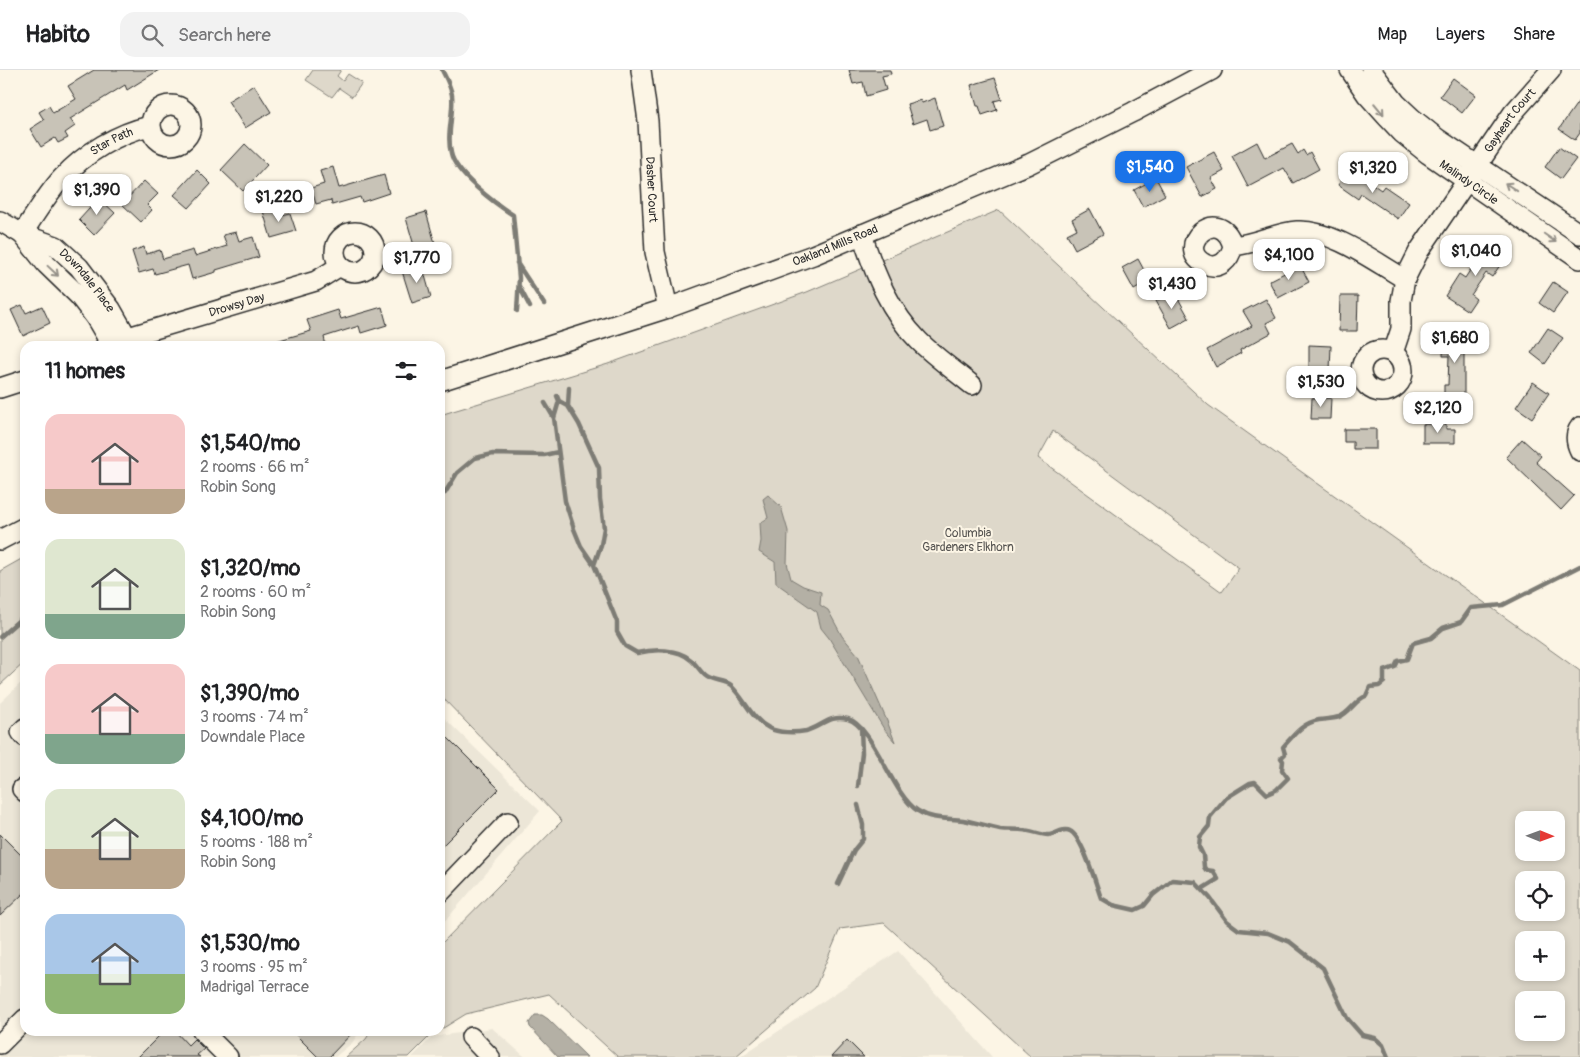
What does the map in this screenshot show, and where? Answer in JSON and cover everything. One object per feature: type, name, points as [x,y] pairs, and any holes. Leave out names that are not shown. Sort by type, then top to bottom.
[{"type":"street","name":"Dasher Court","points":[[640,70],[648,121],[655,252],[668,308]]},
{"type":"street","name":"Oakland Mills Road","points":[[445,379],[668,308],[813,255],[1038,160],[1212,70]]},
{"type":"street","name":"Malindy Circle","points":[[1350,70],[1367,95],[1402,133],[1428,154],[1472,172],[1580,234]]},
{"type":"street","name":"Malindy Circle","points":[[1371,70],[1396,103],[1412,118],[1438,139],[1472,172],[1580,259]]},
{"type":"street","name":"Gayheart Court","points":[[1393,353],[1401,329],[1401,301],[1405,279],[1419,251],[1513,113],[1551,70]]},
{"type":"street","name":"Star Path","points":[[22,234],[61,178],[74,166],[121,135],[150,126]]},
{"type":"street","name":"Downdale Place","points":[[0,221],[22,234],[46,264],[79,296],[116,341]]},
{"type":"street","points":[[1233,246],[1245,245],[1295,231],[1318,232],[1344,244],[1405,279]]},
{"type":"street","points":[[862,234],[880,284],[901,320],[920,342],[972,385]]},
{"type":"street","name":"Drowsy Day","points":[[127,341],[316,281],[340,266]]},
{"type":"street","points":[[0,388],[20,382]]},
{"type":"street","points":[[1580,428],[1576,437],[1576,444],[1580,451]]},
{"type":"street","points":[[0,540],[20,529]]},
{"type":"street","points":[[445,888],[508,822]]},
{"type":"street","points":[[0,1044],[20,1024]]},
{"type":"street","points":[[207,1036],[228,1057]]},
{"type":"street","points":[[471,1037],[490,1057]]},
{"type":"shaded area","points":[[768,495],[781,507],[788,531],[787,563],[791,579],[803,586],[821,592],[820,605],[828,610],[842,636],[858,655],[895,742],[884,729],[821,628],[817,612],[776,583],[775,562],[759,552],[761,541],[760,523],[768,518],[763,499]]},
{"type":"shaded area","points":[[20,684],[20,1036],[357,1036],[352,1043],[335,1057],[0,1057],[0,703]]},
{"type":"shaded area","points":[[445,719],[540,811],[445,921]]},
{"type":"shaded area","points":[[898,951],[992,1057],[740,1057]]},
{"type":"shaded area","points":[[535,1015],[542,1015],[548,1019],[587,1057],[558,1057],[530,1027],[529,1023]]},
{"type":"shaded area","points":[[492,1028],[525,1057],[412,1057],[432,1037]]},
{"type":"green space","points":[[313,70],[341,70],[337,76],[343,81],[348,74],[362,83],[352,97],[339,88],[332,97],[306,80]]},
{"type":"green space","name":"Columbia Gardeners Elkhorn","points":[[999,210],[1208,405],[1580,671],[1580,1057],[1031,1057],[884,923],[840,929],[815,988],[735,1057],[618,1057],[549,994],[466,1014],[445,1027],[445,940],[562,821],[445,700],[445,413],[608,364],[807,292]],"holes":[[[1053,431],[1239,568],[1222,592],[1038,458]]]},
{"type":"green space","points":[[20,560],[20,667],[0,685],[0,571]]},
{"type":"green space","points":[[368,1036],[430,1036],[409,1057],[346,1057]]},
{"type":"building","points":[[94,70],[159,70],[127,90],[125,85],[70,119],[75,126],[65,133],[68,138],[58,143],[55,138],[41,147],[30,129],[44,120],[39,112],[49,106],[53,113],[76,99],[68,86]]},
{"type":"building","points":[[849,70],[890,70],[891,74],[882,76],[886,90],[866,96],[863,82],[853,84]]},
{"type":"building","points":[[995,78],[1002,99],[994,101],[997,110],[982,115],[979,106],[977,106],[971,85]]},
{"type":"building","points":[[1453,78],[1476,95],[1462,113],[1440,96]]},
{"type":"building","points":[[254,85],[271,112],[245,128],[228,101]]},
{"type":"building","points":[[935,98],[943,126],[930,130],[927,119],[913,124],[907,104],[921,100],[922,103]]},
{"type":"building","points":[[1580,99],[1580,133],[1575,140],[1559,129]]},
{"type":"building","points":[[1257,142],[1265,158],[1292,144],[1298,154],[1303,150],[1306,155],[1310,152],[1319,169],[1293,183],[1284,168],[1248,187],[1232,156]]},
{"type":"building","points":[[245,144],[267,165],[243,191],[221,170]]},
{"type":"building","points":[[1559,147],[1576,159],[1561,179],[1545,167]]},
{"type":"building","points":[[1214,152],[1224,171],[1211,178],[1217,189],[1202,197],[1186,167]]},
{"type":"building","points":[[333,167],[339,188],[384,175],[389,193],[362,202],[360,197],[332,205],[331,200],[316,204],[311,188],[324,184],[320,171]]},
{"type":"building","points":[[1349,168],[1381,190],[1384,186],[1409,203],[1398,219],[1361,194],[1358,199],[1338,185]]},
{"type":"building","points":[[197,170],[211,184],[189,208],[174,195]]},
{"type":"building","points":[[1156,178],[1165,195],[1143,207],[1134,190]]},
{"type":"building","points":[[144,181],[158,194],[147,205],[152,210],[141,222],[122,204]]},
{"type":"building","points":[[99,198],[115,213],[94,235],[79,220]]},
{"type":"building","points":[[275,207],[278,216],[290,213],[296,231],[271,238],[263,211]]},
{"type":"building","points":[[1090,209],[1103,234],[1075,249],[1067,234],[1077,229],[1072,219]]},
{"type":"building","points":[[426,212],[437,250],[417,256],[406,218]]},
{"type":"building","points":[[236,232],[239,241],[253,237],[259,257],[192,279],[188,265],[155,274],[153,269],[139,273],[132,251],[144,247],[146,254],[160,250],[163,259],[193,250],[195,256],[227,246],[223,235]]},
{"type":"building","points":[[1494,242],[1509,252],[1492,277],[1486,273],[1471,295],[1476,299],[1468,311],[1445,296],[1459,274],[1465,278],[1482,252],[1486,255]]},
{"type":"building","points":[[1138,259],[1150,281],[1134,290],[1122,268]]},
{"type":"building","points":[[422,265],[431,297],[412,303],[402,271]]},
{"type":"building","points":[[1300,265],[1309,282],[1278,298],[1269,281]]},
{"type":"building","points":[[1553,282],[1568,292],[1553,313],[1539,303]]},
{"type":"building","points":[[1174,291],[1189,318],[1171,328],[1156,301]]},
{"type":"building","points":[[1340,296],[1358,296],[1357,331],[1339,331]]},
{"type":"building","points":[[1266,299],[1276,318],[1266,323],[1271,333],[1240,350],[1241,353],[1216,367],[1207,350],[1252,326],[1243,311]]},
{"type":"building","points":[[22,305],[26,313],[42,306],[50,323],[23,336],[11,310]]},
{"type":"building","points":[[382,307],[387,325],[361,333],[359,326],[324,337],[325,341],[276,341],[311,331],[307,320],[338,310],[341,319]]},
{"type":"building","points":[[1548,328],[1563,338],[1545,364],[1531,353]]},
{"type":"building","points":[[1444,330],[1464,330],[1464,400],[1444,400],[1444,385],[1448,385],[1449,356],[1443,356]]},
{"type":"building","points":[[1309,345],[1331,346],[1330,370],[1309,370]]},
{"type":"building","points":[[1533,382],[1549,393],[1532,418],[1516,407]]},
{"type":"building","points":[[1312,398],[1331,398],[1330,419],[1311,419]]},
{"type":"building","points":[[1423,424],[1446,424],[1446,429],[1455,429],[1455,443],[1423,443]]},
{"type":"building","points":[[1344,429],[1376,429],[1376,449],[1353,449],[1353,442],[1344,442]]},
{"type":"building","points":[[1522,439],[1541,456],[1536,462],[1574,496],[1561,510],[1506,457]]},
{"type":"building","points":[[445,735],[499,789],[445,843]]},
{"type":"building","points":[[0,834],[20,854],[20,897],[0,916]]},
{"type":"building","points":[[159,1036],[180,1036],[188,1045],[194,1039],[204,1049],[197,1055],[200,1057],[138,1057]]},
{"type":"building","points":[[297,1036],[349,1036],[329,1057],[318,1057]]},
{"type":"building","points":[[847,1040],[864,1057],[831,1057]]},
{"type":"waterway","points":[[442,70],[452,95],[449,139],[454,161],[477,188],[513,215],[519,278],[517,311]]},
{"type":"waterway","points":[[517,263],[544,304]]},
{"type":"waterway","points":[[519,286],[530,307]]},
{"type":"waterway","points":[[559,401],[568,406],[569,388]]},
{"type":"waterway","points":[[554,418],[559,401],[557,396]]},
{"type":"waterway","points":[[545,403],[554,418],[565,501],[574,529],[581,546],[594,565],[617,622],[617,632],[625,646],[637,653],[666,650],[686,656],[707,677],[731,686],[757,719],[773,730],[802,732],[836,718],[848,719],[857,724],[866,734],[900,791],[909,803],[923,814],[968,821],[1000,829],[1025,830],[1045,835],[1065,830],[1070,831],[1075,835],[1084,851],[1101,898],[1113,905],[1135,910],[1144,906],[1153,895],[1172,880],[1195,882],[1227,921],[1239,930],[1268,933],[1290,942],[1323,968],[1347,1018],[1362,1035],[1375,1038],[1383,1045],[1388,1057]]},
{"type":"waterway","points":[[568,406],[579,424],[599,468],[600,499],[604,528],[601,545],[594,565]]},
{"type":"waterway","points":[[445,493],[457,473],[475,458],[493,454],[544,455],[558,452]]},
{"type":"waterway","points":[[1202,889],[1218,879],[1213,871],[1206,870],[1204,867],[1203,855],[1199,847],[1200,837],[1209,826],[1210,817],[1226,798],[1250,783],[1255,782],[1267,794],[1276,790],[1288,778],[1282,770],[1283,761],[1281,758],[1285,754],[1283,747],[1299,730],[1313,722],[1337,718],[1343,715],[1366,696],[1370,687],[1379,686],[1384,682],[1384,671],[1395,667],[1398,661],[1407,659],[1413,643],[1431,638],[1443,628],[1461,622],[1471,608],[1503,605],[1580,566]]},
{"type":"waterway","points":[[0,637],[20,619]]},
{"type":"waterway","points":[[858,786],[862,753],[861,728]]},
{"type":"waterway","points":[[838,884],[854,850],[863,839],[863,825],[858,805]]}]
